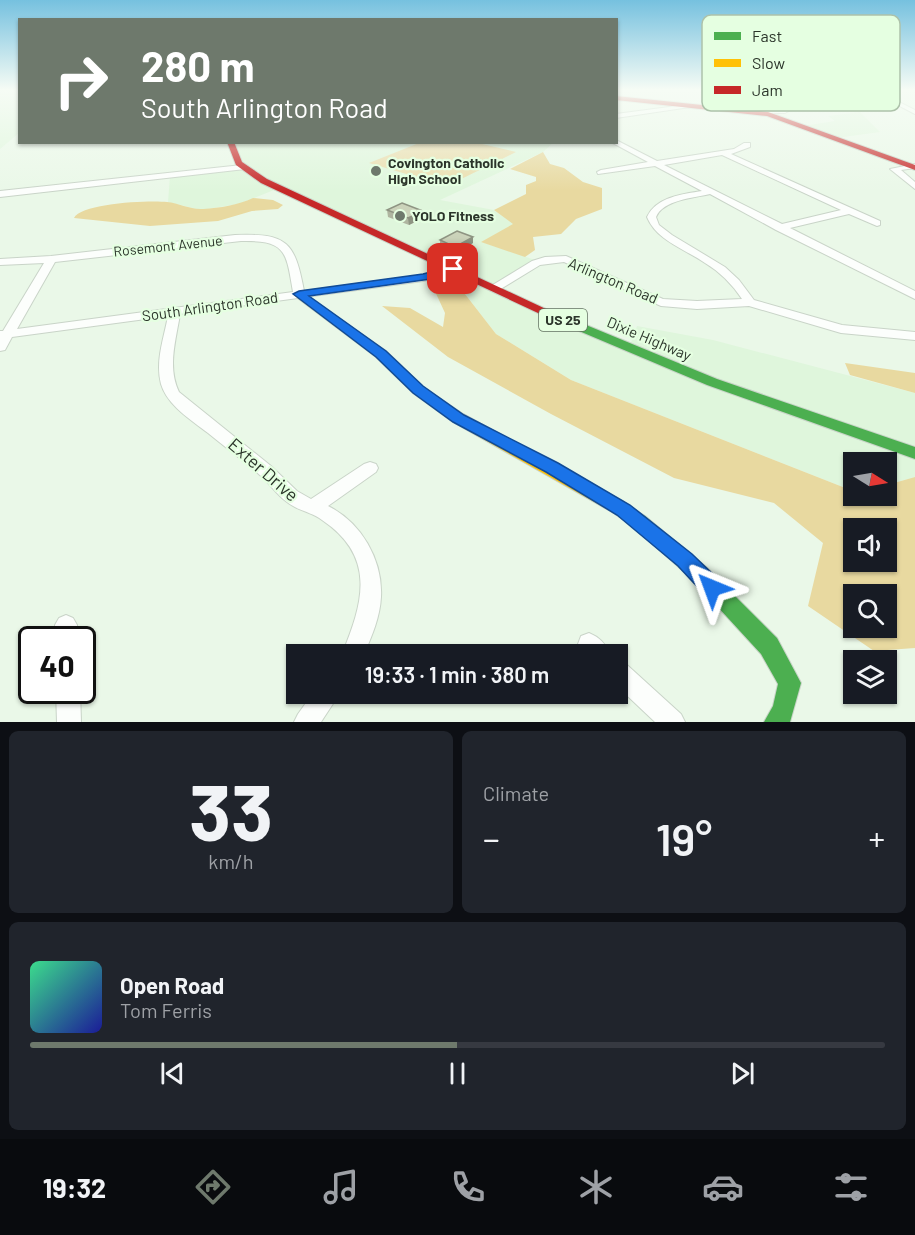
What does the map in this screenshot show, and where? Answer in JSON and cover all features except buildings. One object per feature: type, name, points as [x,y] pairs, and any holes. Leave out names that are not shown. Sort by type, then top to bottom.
[{"type":"street","points":[[794,124],[914,166]]},
{"type":"street","points":[[231,144],[234,157],[242,167]]},
{"type":"street","points":[[618,144],[915,296]]},
{"type":"street","points":[[601,172],[736,151],[747,145]]},
{"type":"street","points":[[723,153],[877,223]]},
{"type":"street","points":[[914,166],[894,169],[915,186]]},
{"type":"street","points":[[0,194],[242,167]]},
{"type":"street","name":"Dixie Highway","points":[[242,167],[264,181],[453,269],[685,372],[824,423],[915,453]]},
{"type":"street","points":[[709,192],[660,203],[652,219],[657,227],[668,236],[706,258],[730,277],[750,302]]},
{"type":"street","points":[[779,228],[849,211]]},
{"type":"street","name":"Rosemont Avenue","points":[[0,261],[51,259],[235,238],[257,239],[276,243],[288,250],[293,262],[299,294]]},
{"type":"street","name":"Arlington Road","points":[[495,288],[538,261],[551,258],[572,261],[646,296],[671,304],[750,302],[841,329],[915,336]]},
{"type":"street","points":[[0,347],[5,334],[51,259]]},
{"type":"street","name":"South Arlington Road","points":[[5,334],[423,278],[453,269]]},
{"type":"street","points":[[299,294],[381,354],[418,390],[458,418],[607,499],[639,521],[700,574],[769,646],[790,683],[783,712],[776,722]]},
{"type":"street","name":"Exter Drive","points":[[175,312],[165,369],[168,387],[173,395],[273,476],[288,494],[311,508],[329,514],[351,533],[360,545],[369,566],[372,588],[368,614],[357,644]]},
{"type":"street","points":[[311,508],[370,468]]},
{"type":"street","points":[[628,681],[673,722]]},
{"type":"street","points":[[68,704],[69,722]]},
{"type":"street","points":[[306,722],[320,704]]},
{"type":"shaded area","points":[[0,124],[18,124],[18,134],[0,149]]},
{"type":"shaded area","points":[[818,124],[872,124],[880,132],[836,138],[803,126]]},
{"type":"shaded area","points":[[230,144],[552,144],[543,152],[440,200],[494,210],[514,224],[482,242],[538,261],[495,288],[629,348],[637,326],[713,340],[915,393],[915,477],[897,482],[897,452],[843,452],[843,487],[571,380],[496,334],[458,285],[453,269],[279,188],[239,204],[201,210],[168,202],[170,176],[241,167]]},
{"type":"shaded area","points":[[416,144],[482,144],[516,152],[447,186],[369,163]]},
{"type":"shaded area","points":[[543,152],[550,164],[564,168],[583,182],[602,188],[602,209],[576,219],[561,234],[533,237],[535,250],[525,257],[481,242],[513,224],[494,210],[526,194],[526,185],[536,181],[536,177],[510,169]]},
{"type":"shaded area","points":[[253,198],[273,200],[283,205],[278,209],[252,211],[218,221],[150,226],[74,218],[89,209],[117,204],[167,202],[203,209],[229,206]]},
{"type":"shaded area","points":[[458,285],[496,334],[571,380],[843,487],[843,506],[897,506],[897,482],[915,477],[915,648],[873,650],[855,638],[897,638],[897,584],[843,584],[843,630],[808,606],[823,543],[774,503],[674,478],[448,357],[382,306],[410,308],[443,327],[445,313],[433,287]]},
{"type":"shaded area","points":[[845,363],[915,373],[915,393],[850,375]]},
{"type":"traffic: fast","points":[[557,317],[712,382],[915,453]]},
{"type":"traffic: fast","points":[[618,507],[639,521],[700,574],[769,646],[790,683],[783,712],[776,722]]},
{"type":"traffic: slow","points":[[299,294],[381,354],[418,390],[458,418],[618,507]]},
{"type":"traffic: jam","points":[[794,124],[915,168]]},
{"type":"traffic: jam","points":[[231,144],[239,163],[264,181],[557,317]]},
{"type":"place","name":"Covington Catholic High School","points":[[376,171]]},
{"type":"place","name":"YOLO Fitness","points":[[400,216]]},
{"type":"route","points":[[453,269],[423,278],[299,294],[313,307],[381,354],[418,390],[458,418],[552,468],[624,510],[685,560],[712,588]]}]
